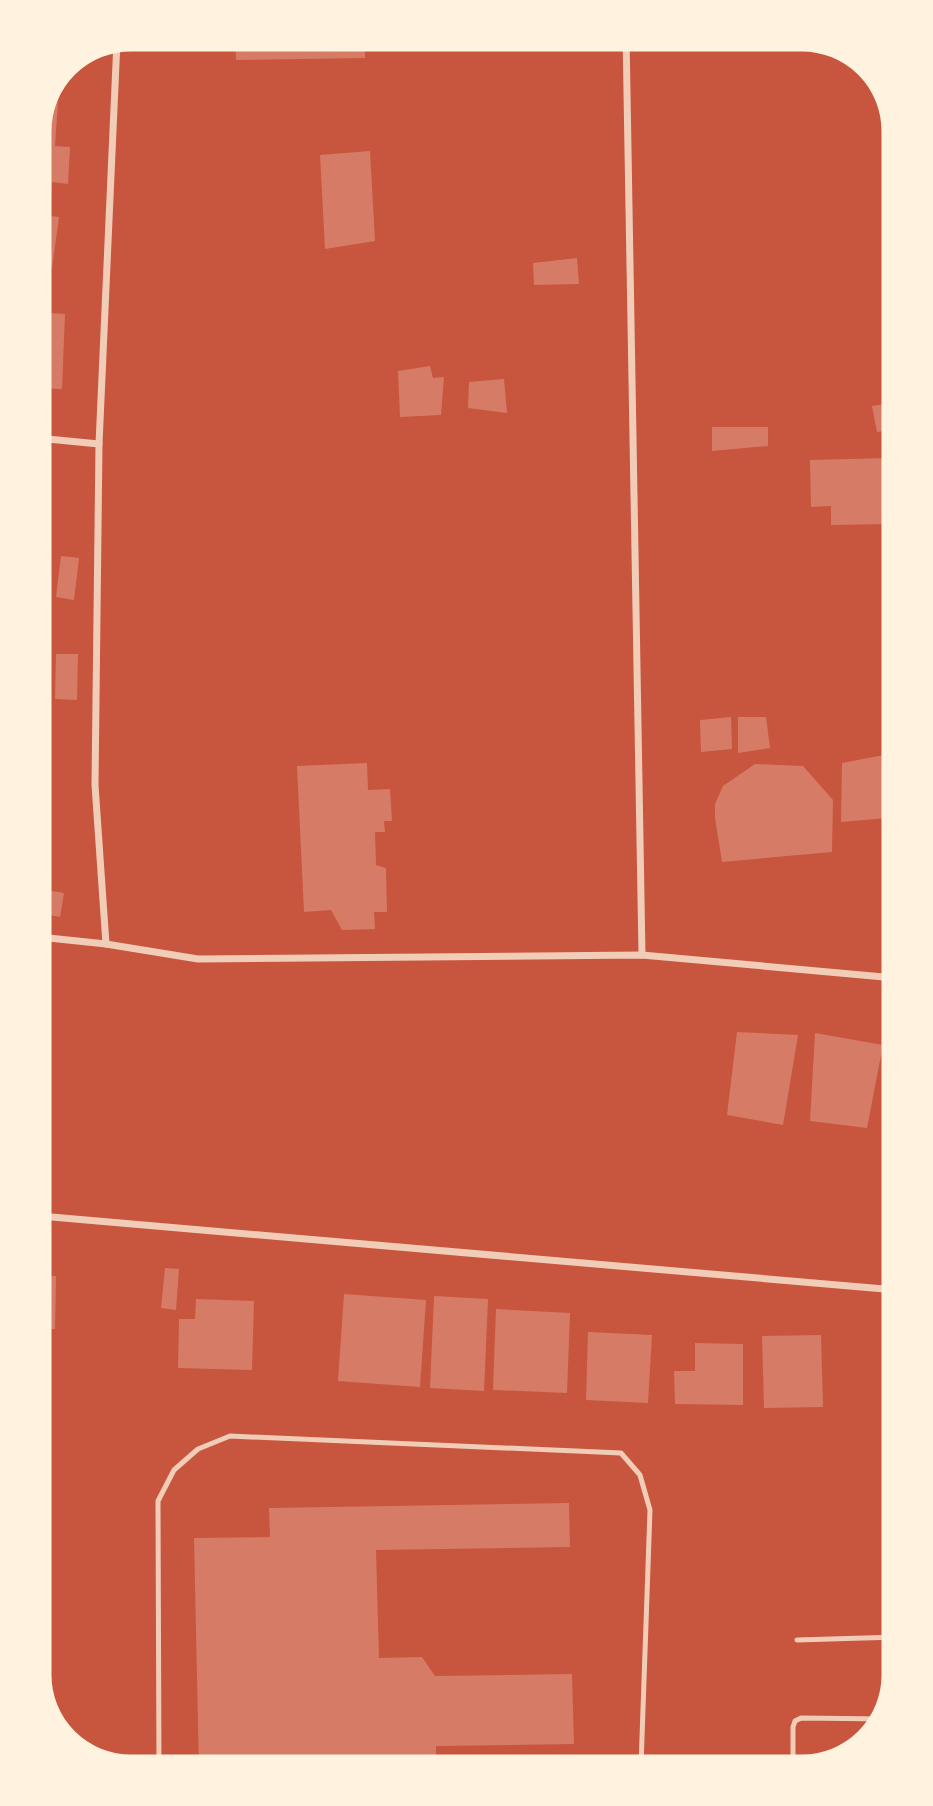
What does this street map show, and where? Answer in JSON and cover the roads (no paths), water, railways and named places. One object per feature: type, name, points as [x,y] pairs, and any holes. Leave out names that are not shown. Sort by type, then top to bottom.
[{"type":"street","points":[[626,47],[642,955]]},
{"type":"street","points":[[106,944],[94,785],[99,444],[117,49]]},
{"type":"street","points":[[47,440],[99,444]]},
{"type":"street","points":[[47,938],[198,959],[642,955],[886,977]]},
{"type":"street","points":[[47,1217],[886,1289]]},
{"type":"lane","points":[[159,1759],[158,1501],[173,1470],[198,1449],[230,1436],[621,1453],[640,1475],[650,1510],[642,1759]]},
{"type":"lane","points":[[797,1640],[886,1637]]},
{"type":"lane","points":[[793,1759],[795,1721],[802,1718],[873,1719]]}]
